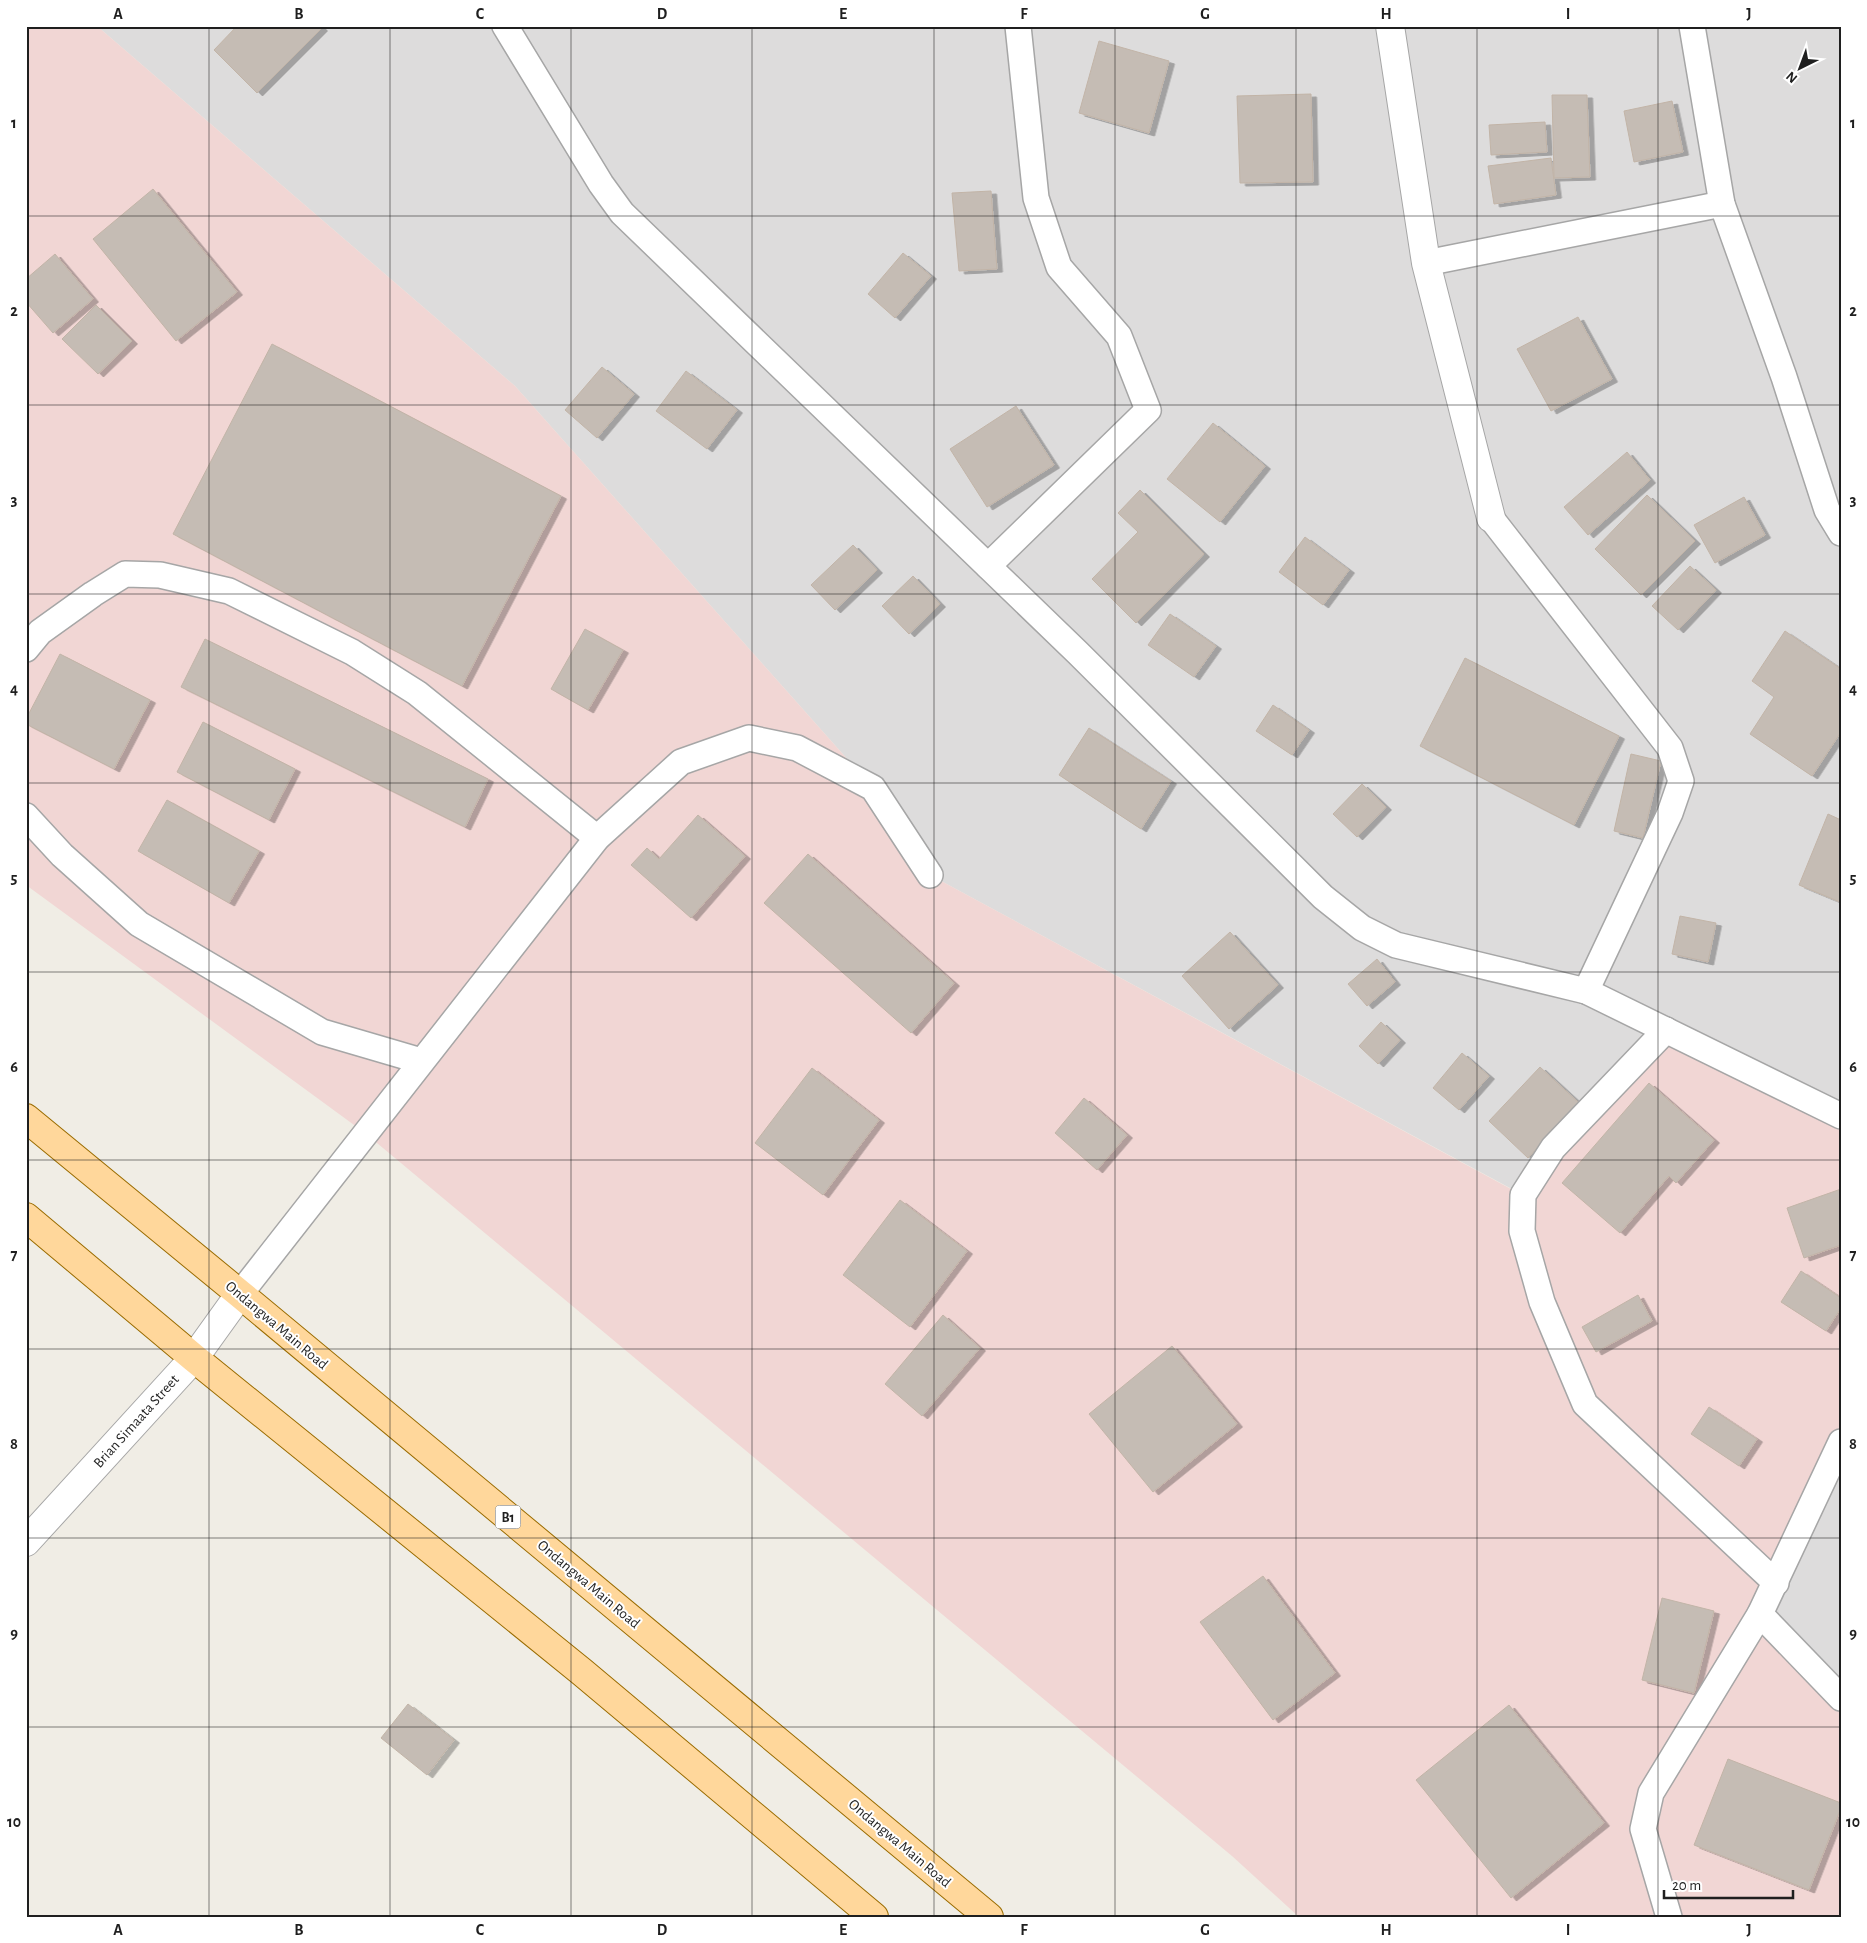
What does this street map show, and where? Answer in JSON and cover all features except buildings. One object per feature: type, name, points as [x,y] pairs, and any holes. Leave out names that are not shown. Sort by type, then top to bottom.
[{"type":"main road","name":"Ondangwa Main Road","points":[[26,1118],[989,1917]]},
{"type":"main road","points":[[26,1218],[194,1358],[582,1672],[874,1917]]},
{"type":"street","points":[[1390,26],[1426,263],[1491,518]]},
{"type":"street","name":"Brian Simaata Street","points":[[26,1542],[194,1358],[240,1294]]},
{"type":"lane","points":[[505,26],[601,184],[622,213],[1078,653],[1323,897],[1362,928],[1396,945],[1586,991],[1841,1116]]},
{"type":"lane","points":[[988,566],[1148,410],[1119,336],[1058,267],[1036,198],[1018,26]]},
{"type":"lane","points":[[1692,26],[1722,204],[1784,377],[1827,510],[1841,533]]},
{"type":"lane","points":[[1426,263],[1722,204]]},
{"type":"lane","points":[[1491,518],[1670,748],[1681,781],[1670,813],[1586,991]]},
{"type":"lane","points":[[26,649],[40,632],[92,594],[124,574],[160,575],[230,591],[352,652],[417,693],[597,838]]},
{"type":"lane","points":[[240,1294],[597,838],[681,762],[749,738],[797,748],[873,788],[930,875]]},
{"type":"lane","points":[[26,816],[62,855],[139,924],[322,1032],[421,1061]]},
{"type":"lane","points":[[1666,1030],[1553,1148],[1523,1195],[1522,1231],[1542,1302],[1585,1404],[1776,1583]]},
{"type":"lane","points":[[1670,1917],[1642,1829],[1651,1793],[1760,1614],[1841,1442]]},
{"type":"lane","points":[[1760,1614],[1841,1698]]},
{"type":"shaded area","points":[[26,26],[97,26],[515,386],[873,788],[930,875],[1522,1195],[1666,1030],[1841,1116],[1841,1442],[1760,1614],[1841,1698],[1841,1917],[1299,1917],[1232,1856],[365,1133],[26,885]]},
{"type":"shaded area","points":[[97,26],[1841,26],[1841,1116],[1523,1195],[930,875],[873,788],[515,386]]},
{"type":"shaded area","points":[[1841,1442],[1841,1698],[1760,1614]]}]
